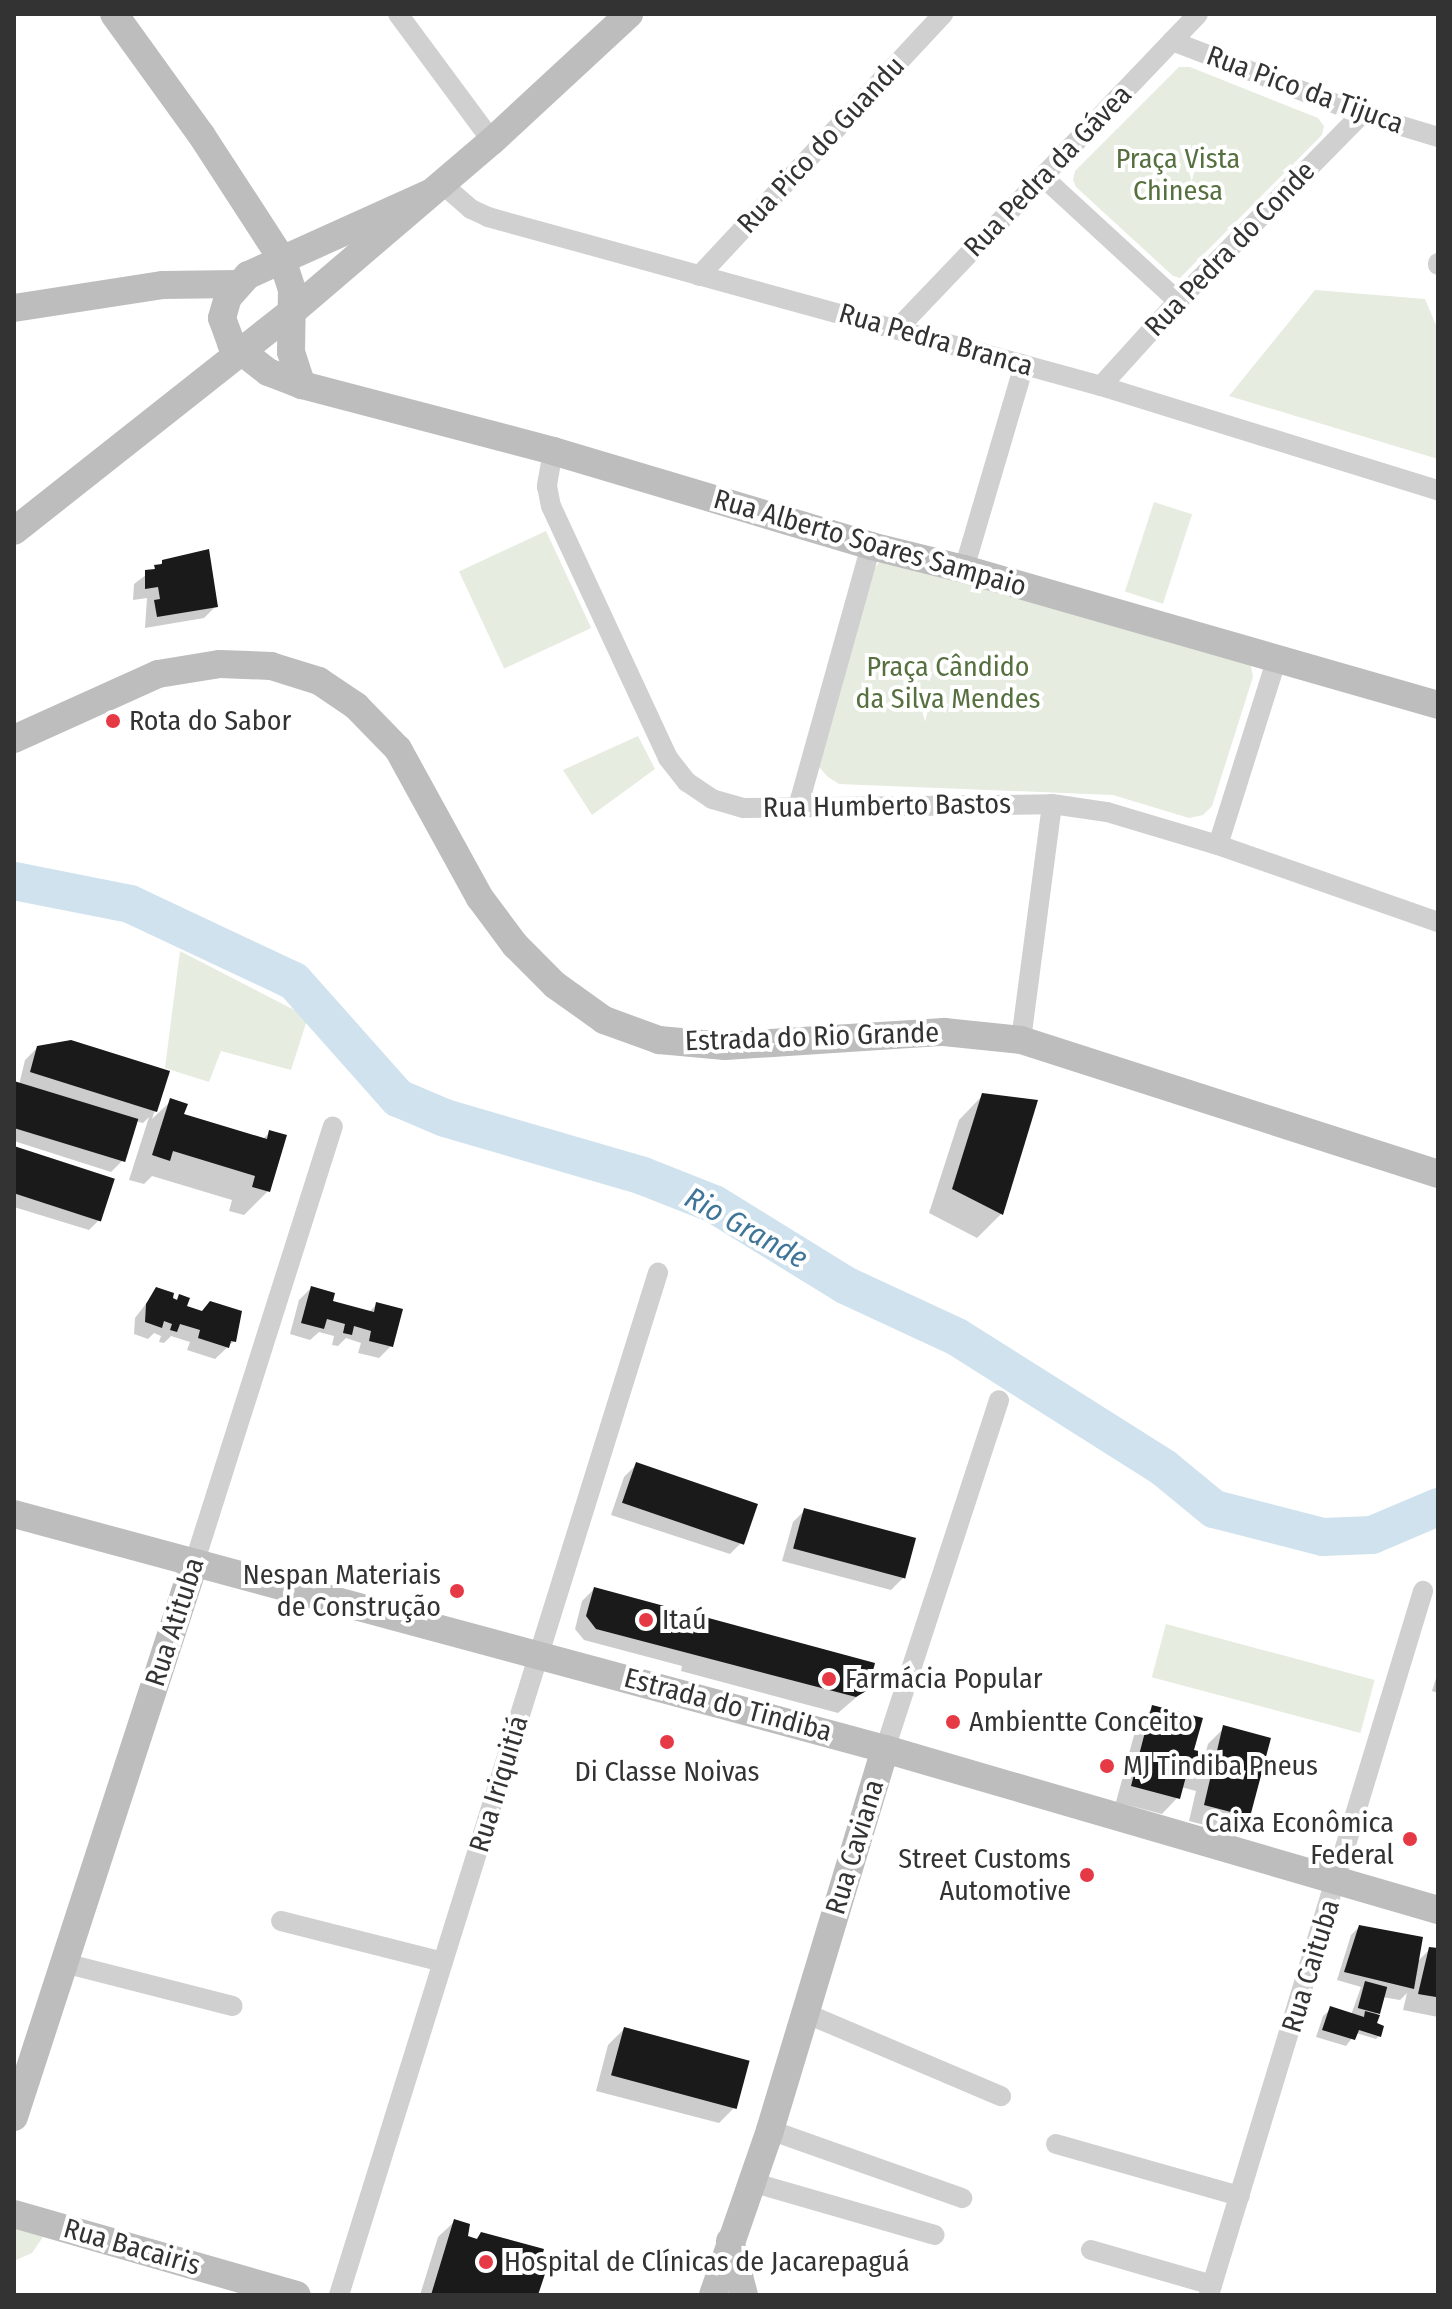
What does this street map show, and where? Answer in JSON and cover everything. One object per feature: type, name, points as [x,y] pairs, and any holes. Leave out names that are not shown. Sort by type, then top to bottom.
[{"type":"street","points":[[114,14],[255,218],[259,271],[294,310],[291,352],[302,385]]},
{"type":"street","points":[[398,14],[492,141]]},
{"type":"street","points":[[14,531],[294,310],[492,141],[629,14]]},
{"type":"street","name":"Rua Pico do Guandu","points":[[699,276],[943,14]]},
{"type":"street","name":"Rua Pedra da Gávea","points":[[898,328],[1198,14]]},
{"type":"street","name":"Rua Pico da Tijuca","points":[[1172,41],[1362,114],[1438,137]]},
{"type":"street","name":"Rua Pedra do Conde","points":[[1101,386],[1178,301],[1362,114]]},
{"type":"street","points":[[1043,177],[1178,301]]},
{"type":"street","points":[[240,352],[225,332],[222,318],[228,297],[259,271],[436,188]]},
{"type":"street","name":"Rua Pedra Branca","points":[[436,188],[488,217],[1101,386],[1438,490]]},
{"type":"street","points":[[14,308],[259,271]]},
{"type":"street","points":[[163,285],[199,301],[222,318]]},
{"type":"street","name":"Rua Alberto Soares Sampaio","points":[[240,352],[268,372],[302,385],[553,451],[871,546],[964,569],[1438,705]]},
{"type":"street","points":[[964,569],[1024,365]]},
{"type":"street","name":"Rua Humberto Bastos","points":[[553,451],[547,486],[551,506],[668,758],[687,782],[712,799],[744,808],[1052,804],[1107,812],[1218,845],[1438,922]]},
{"type":"street","points":[[798,807],[871,546]]},
{"type":"street","points":[[1218,845],[1276,661]]},
{"type":"street","name":"Estrada do Rio Grande","points":[[14,739],[158,674],[220,664],[271,666],[319,681],[356,706],[398,749],[480,898],[515,945],[555,985],[604,1020],[659,1040],[725,1046],[944,1032],[1021,1040],[1438,1174]]},
{"type":"street","points":[[1021,1040],[1052,804]]},
{"type":"street","name":"Rua Atituba","points":[[14,2117],[333,1127]]},
{"type":"street","name":"Rua Iriquitiá","points":[[339,2295],[658,1273]]},
{"type":"street","name":"Rua Caviana","points":[[713,2295],[770,2130],[885,1749],[999,1400]]},
{"type":"street","name":"Estrada do Tindiba","points":[[14,1514],[885,1749],[1438,1910]]},
{"type":"street","name":"Rua Caituba","points":[[1210,2290],[1423,1591]]},
{"type":"street","points":[[281,1921],[443,1962]]},
{"type":"street","points":[[64,1963],[233,2006]]},
{"type":"street","points":[[805,2013],[1001,2096]]},
{"type":"street","points":[[770,2130],[962,2198]]},
{"type":"street","points":[[1056,2144],[1240,2196]]},
{"type":"street","points":[[751,2182],[935,2235]]},
{"type":"street","name":"Rua Bacairis","points":[[14,2214],[297,2295]]},
{"type":"street","points":[[730,2240],[744,2295]]},
{"type":"street","points":[[1091,2250],[1210,2290]]},
{"type":"green space","name":"Praça Vista Chinesa","points":[[1179,67],[1190,67],[1318,118],[1324,126],[1322,135],[1180,278],[1173,276],[1076,187],[1073,180],[1075,171]]},
{"type":"green space","points":[[1315,290],[1425,299],[1438,330],[1438,459],[1229,396]]},
{"type":"green space","points":[[1154,502],[1192,514],[1163,604],[1125,591]]},
{"type":"green space","points":[[546,531],[591,628],[504,669],[459,572]]},
{"type":"green space","name":"Praça Cândido da Silva Mendes","points":[[891,558],[1241,657],[1251,666],[1253,677],[1212,806],[1203,815],[1189,818],[1113,795],[839,784],[828,777],[819,767],[871,572],[880,562]]},
{"type":"green space","points":[[638,736],[655,769],[592,815],[563,770]]},
{"type":"green space","points":[[180,951],[308,1017],[291,1070],[221,1051],[209,1082],[165,1068]]},
{"type":"green space","points":[[1166,1624],[1375,1680],[1360,1733],[1152,1677]]},
{"type":"green space","points":[[14,2224],[43,2237],[32,2253],[14,2261]]},
{"type":"building","points":[[209,549],[218,607],[157,617],[154,600],[160,599],[158,587],[145,589],[145,570],[155,569],[154,565],[162,564],[162,560]]},
{"type":"building","points":[[71,1040],[170,1071],[157,1112],[30,1072],[37,1046]]},
{"type":"building","points":[[14,1081],[138,1119],[125,1162],[14,1128]]},
{"type":"building","points":[[982,1093],[1038,1100],[1003,1215],[952,1189]]},
{"type":"building","points":[[170,1098],[188,1104],[184,1114],[267,1139],[269,1130],[287,1135],[270,1192],[252,1187],[255,1176],[173,1151],[170,1161],[152,1155]]},
{"type":"building","points":[[14,1146],[115,1179],[101,1222],[14,1193]]},
{"type":"building","points":[[311,1286],[335,1293],[333,1301],[374,1312],[376,1302],[403,1309],[393,1347],[369,1341],[371,1331],[354,1326],[352,1335],[343,1333],[345,1324],[327,1319],[324,1329],[301,1323]]},
{"type":"building","points":[[156,1287],[174,1293],[173,1298],[177,1300],[179,1294],[190,1298],[187,1306],[202,1311],[210,1301],[242,1311],[236,1342],[231,1341],[229,1348],[198,1338],[200,1330],[180,1324],[177,1332],[170,1330],[172,1324],[164,1321],[162,1328],[145,1322],[146,1304]]},
{"type":"building","points":[[636,1462],[758,1504],[744,1545],[622,1503]]},
{"type":"building","points":[[804,1508],[916,1538],[905,1579],[793,1549]]},
{"type":"building","points":[[594,1587],[875,1663],[868,1690],[856,1697],[596,1629],[586,1616]]},
{"type":"building","points":[[1152,1705],[1203,1718],[1194,1750],[1216,1755],[1223,1725],[1271,1738],[1250,1817],[1204,1805],[1211,1775],[1188,1769],[1180,1799],[1131,1786]]},
{"type":"building","points":[[1359,1925],[1423,1937],[1414,1989],[1344,1972]]},
{"type":"building","points":[[1429,1947],[1438,1948],[1436,1997],[1418,1994]]},
{"type":"building","points":[[1365,1981],[1387,1987],[1380,2014],[1358,2008]]},
{"type":"building","points":[[1330,2006],[1364,2017],[1365,2011],[1380,2015],[1377,2023],[1384,2026],[1381,2037],[1359,2030],[1355,2040],[1322,2030]]},
{"type":"building","points":[[624,2027],[750,2061],[737,2109],[611,2075]]},
{"type":"building","points":[[454,2219],[470,2224],[468,2236],[477,2239],[481,2232],[544,2249],[538,2271],[545,2274],[538,2295],[431,2295]]},
{"type":"waterway","name":"Rio Grande","points":[[14,881],[130,904],[294,981],[398,1098],[445,1118],[643,1176],[714,1204],[845,1285],[957,1337],[1164,1468],[1214,1509],[1323,1537],[1372,1535],[1438,1507]]},
{"type":"place","name":"Rota do Sabor","points":[[113,721]]},
{"type":"place","name":"Nespan Materiais de Construção","points":[[457,1591]]},
{"type":"place","name":"Itaú","points":[[646,1620]]},
{"type":"place","name":"Farmácia Popular","points":[[829,1679]]},
{"type":"place","name":"Ambientte Conceito","points":[[953,1722]]},
{"type":"place","name":"Di Classe Noivas","points":[[667,1742]]},
{"type":"place","name":"MJ Tindiba Pneus","points":[[1107,1766]]},
{"type":"place","name":"Caixa Econômica Federal","points":[[1410,1839]]},
{"type":"place","name":"Street Customs Automotive","points":[[1087,1875]]},
{"type":"place","name":"Hospital de Clínicas de Jacarepaguá","points":[[486,2262]]}]
